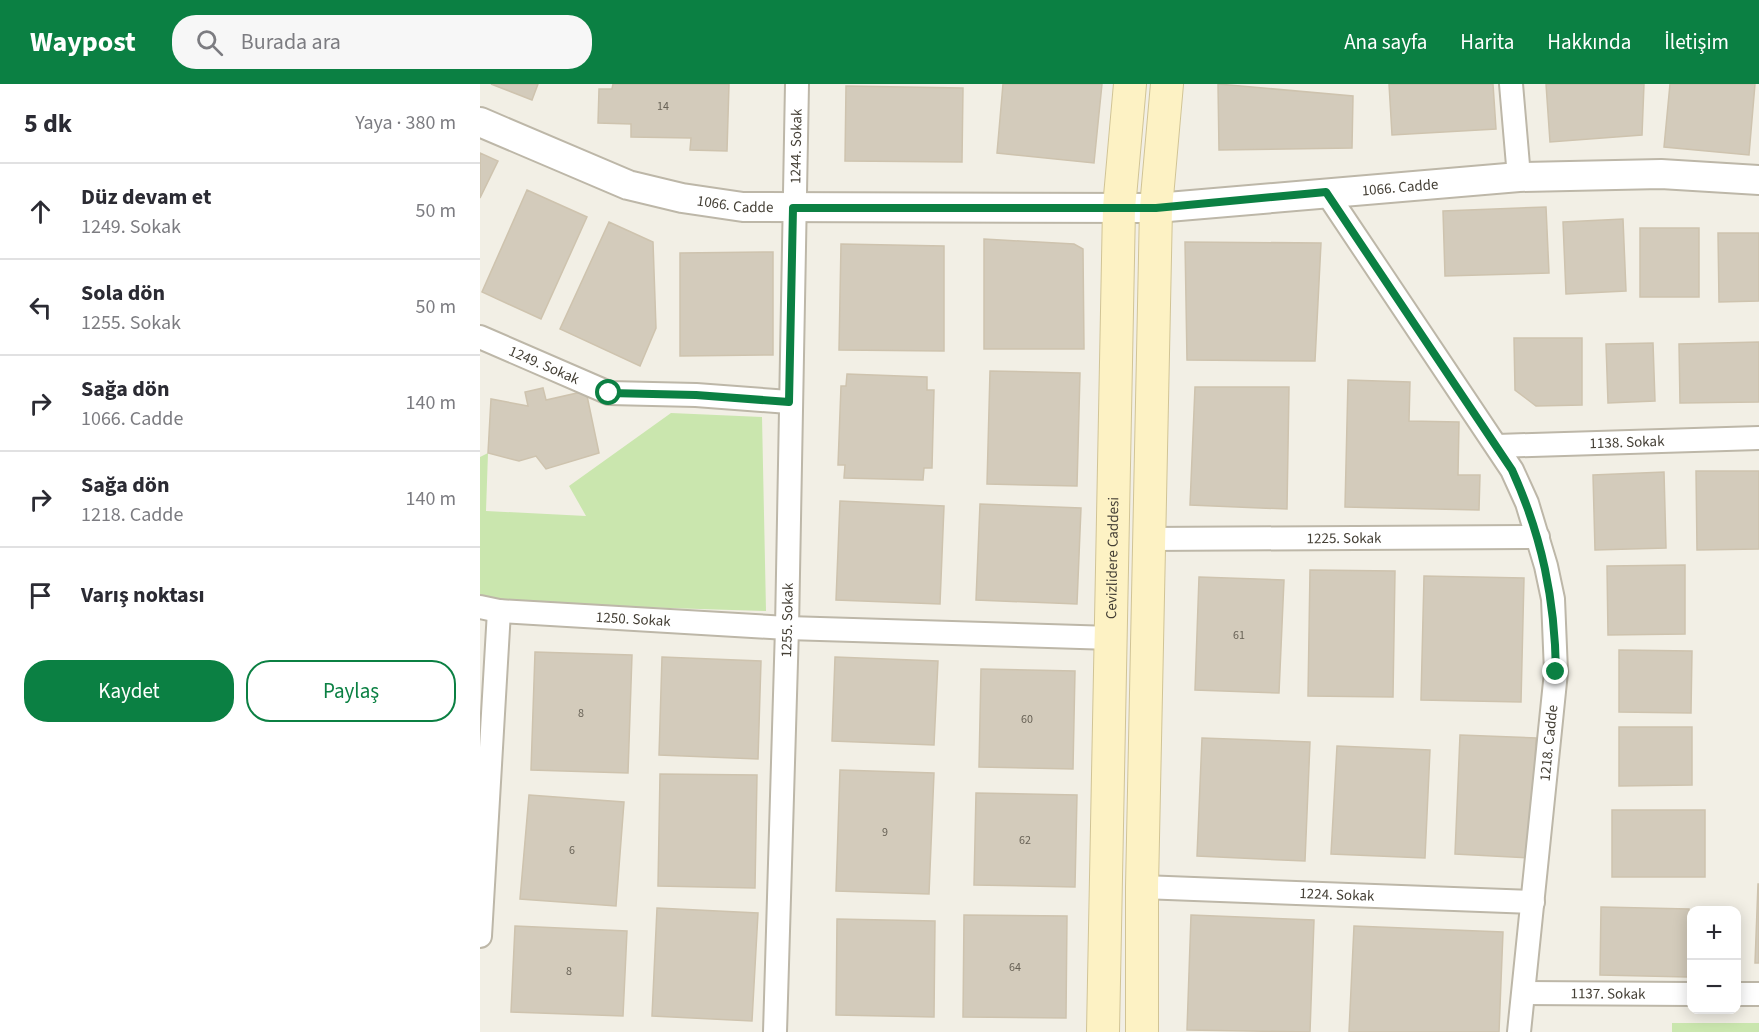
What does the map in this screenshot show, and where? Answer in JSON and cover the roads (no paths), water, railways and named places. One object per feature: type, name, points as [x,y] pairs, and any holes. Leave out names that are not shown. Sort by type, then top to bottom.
[{"type":"main road","name":"Cevizlidere Caddesi","points":[[1103,1032],[1119,208],[1130,84]]},
{"type":"main road","points":[[1142,1032],[1142,887],[1156,208],[1167,84]]},
{"type":"street","name":"1244. Sokak","points":[[793,208],[797,84]]},
{"type":"street","points":[[1511,84],[1519,177]]},
{"type":"street","name":"1066. Cadde","points":[[480,122],[628,185],[713,203],[793,208],[1156,208],[1519,177],[1661,174],[1759,180]]},
{"type":"street","name":"1218. Cadde","points":[[1326,192],[1497,446],[1527,503],[1538,537],[1552,599],[1556,672],[1519,1032]]},
{"type":"street","name":"1255. Sokak","points":[[775,1032],[787,628],[793,208]]},
{"type":"street","name":"1249. Sokak","points":[[480,337],[609,393],[696,395],[789,402]]},
{"type":"street","name":"1138. Sokak","points":[[1497,446],[1759,438]]},
{"type":"street","name":"1225. Sokak","points":[[1149,539],[1538,537]]},
{"type":"street","points":[[480,936],[490,609]]},
{"type":"street","name":"1250. Sokak","points":[[490,609],[787,628],[1112,638]]},
{"type":"street","name":"1224. Sokak","points":[[1142,887],[1533,902]]},
{"type":"street","name":"1137. Sokak","points":[[1524,993],[1687,994]]},
{"type":"street","points":[[1741,994],[1759,994]]}]
